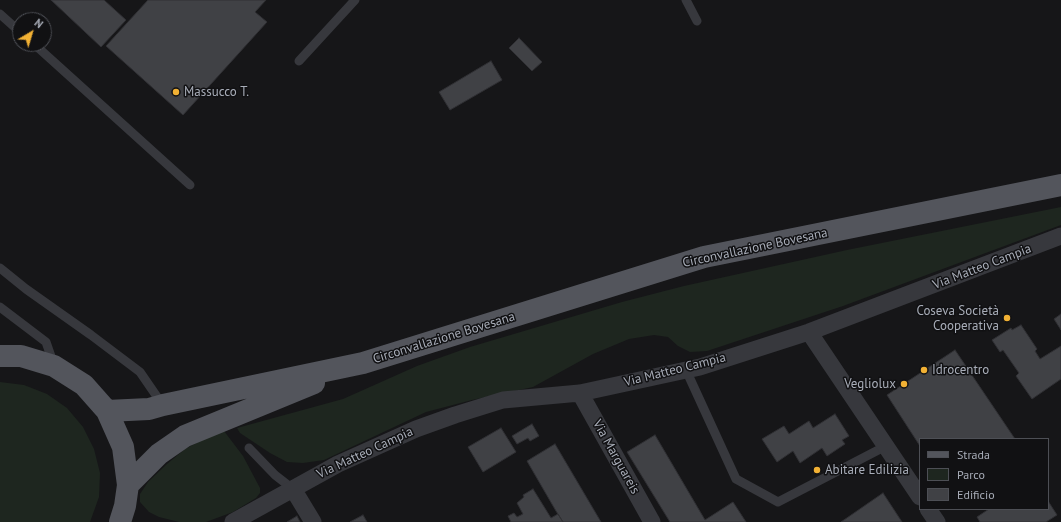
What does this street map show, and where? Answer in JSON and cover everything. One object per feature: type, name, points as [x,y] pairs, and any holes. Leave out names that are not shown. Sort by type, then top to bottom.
[{"type":"main road","name":"Circonvallazione Bovesana","points":[[107,411],[149,410],[163,405],[363,363],[704,257],[1061,185]]},
{"type":"main road","points":[[0,356],[21,356],[54,366],[84,385],[107,411],[123,446],[128,485],[125,506],[120,522]]},
{"type":"main road","name":"Circonvallazione Bovesana","points":[[128,485],[159,454],[185,436],[363,363]]},
{"type":"street","name":"Via Matteo Campia","points":[[233,522],[338,464],[416,429],[455,415],[503,400],[580,393],[700,367],[808,332],[1060,240]]},
{"type":"street","points":[[808,332],[919,496]]},
{"type":"street","name":"Via Marguareis","points":[[580,393],[652,522]]},
{"type":"street","points":[[293,489],[313,522]]},
{"type":"street","points":[[929,510],[937,522]]},
{"type":"lane","points":[[299,61],[355,0]]},
{"type":"lane","points":[[686,0],[697,21]]},
{"type":"lane","points":[[0,14],[12,25]]},
{"type":"lane","points":[[43,52],[190,185]]},
{"type":"lane","points":[[0,268],[26,289],[140,372],[163,405]]},
{"type":"lane","points":[[0,307],[46,342],[54,366]]},
{"type":"lane","points":[[686,370],[736,479],[778,502],[886,446]]},
{"type":"lane","points":[[249,448],[275,475],[293,489]]},
{"type":"green space","points":[[1061,207],[1061,225],[843,306],[707,351],[690,352],[678,346],[668,337],[654,335],[629,339],[593,354],[533,387],[472,400],[426,412],[324,460],[303,463],[287,462],[270,453],[240,433],[237,428],[343,399],[417,366],[470,347],[622,302],[684,286],[847,250]]},
{"type":"green space","points":[[0,382],[24,385],[47,394],[67,408],[83,427],[94,449],[100,473],[99,497],[90,522],[0,522]]},
{"type":"green space","points":[[224,431],[243,456],[260,488],[260,493],[256,498],[233,512],[206,522],[179,522],[159,517],[149,512],[140,502],[140,494],[148,482],[185,449]]},
{"type":"building","points":[[51,0],[104,0],[126,20],[101,47]]},
{"type":"building","points":[[148,0],[266,0],[255,12],[267,22],[183,115],[106,46]]},
{"type":"building","points":[[519,38],[542,62],[532,71],[509,48]]},
{"type":"building","points":[[491,61],[502,80],[450,110],[439,92]]},
{"type":"building","points":[[1061,314],[1061,330],[1054,319]]},
{"type":"building","points":[[1021,325],[1037,349],[1035,351],[1040,359],[1061,346],[1061,379],[1032,399],[1016,376],[1019,373],[1003,350],[1000,352],[992,340],[1011,328],[1012,330]]},
{"type":"building","points":[[955,350],[1014,438],[919,438],[919,444],[887,395]]},
{"type":"building","points":[[835,414],[849,436],[842,440],[845,444],[827,456],[822,448],[800,463],[793,451],[777,462],[762,439],[784,426],[789,434],[809,421],[813,428]]},
{"type":"building","points":[[532,424],[539,436],[530,441],[528,438],[517,444],[512,436]]},
{"type":"building","points":[[501,428],[516,452],[483,472],[468,447]]},
{"type":"building","points":[[655,435],[705,520],[733,502],[746,522],[670,522],[627,452]]},
{"type":"building","points":[[555,444],[601,522],[563,522],[556,511],[527,461]]},
{"type":"building","points":[[533,489],[551,518],[558,514],[563,522],[511,522],[508,516],[514,513],[517,517],[523,514],[517,503],[524,497],[523,495]]},
{"type":"building","points":[[883,493],[902,522],[841,522]]},
{"type":"building","points":[[1049,503],[1057,515],[1046,522],[980,522],[977,517],[988,510],[1049,510]]},
{"type":"building","points":[[363,515],[367,522],[350,522]]},
{"type":"building","points":[[297,516],[300,522],[287,522]]},
{"type":"place","name":"Massucco T.","points":[[176,92]]},
{"type":"place","name":"Coseva Società Cooperativa","points":[[1007,318]]},
{"type":"place","name":"Idrocentro","points":[[924,370]]},
{"type":"place","name":"Vegliolux","points":[[904,384]]},
{"type":"place","name":"Abitare Edilizia","points":[[817,470]]}]
